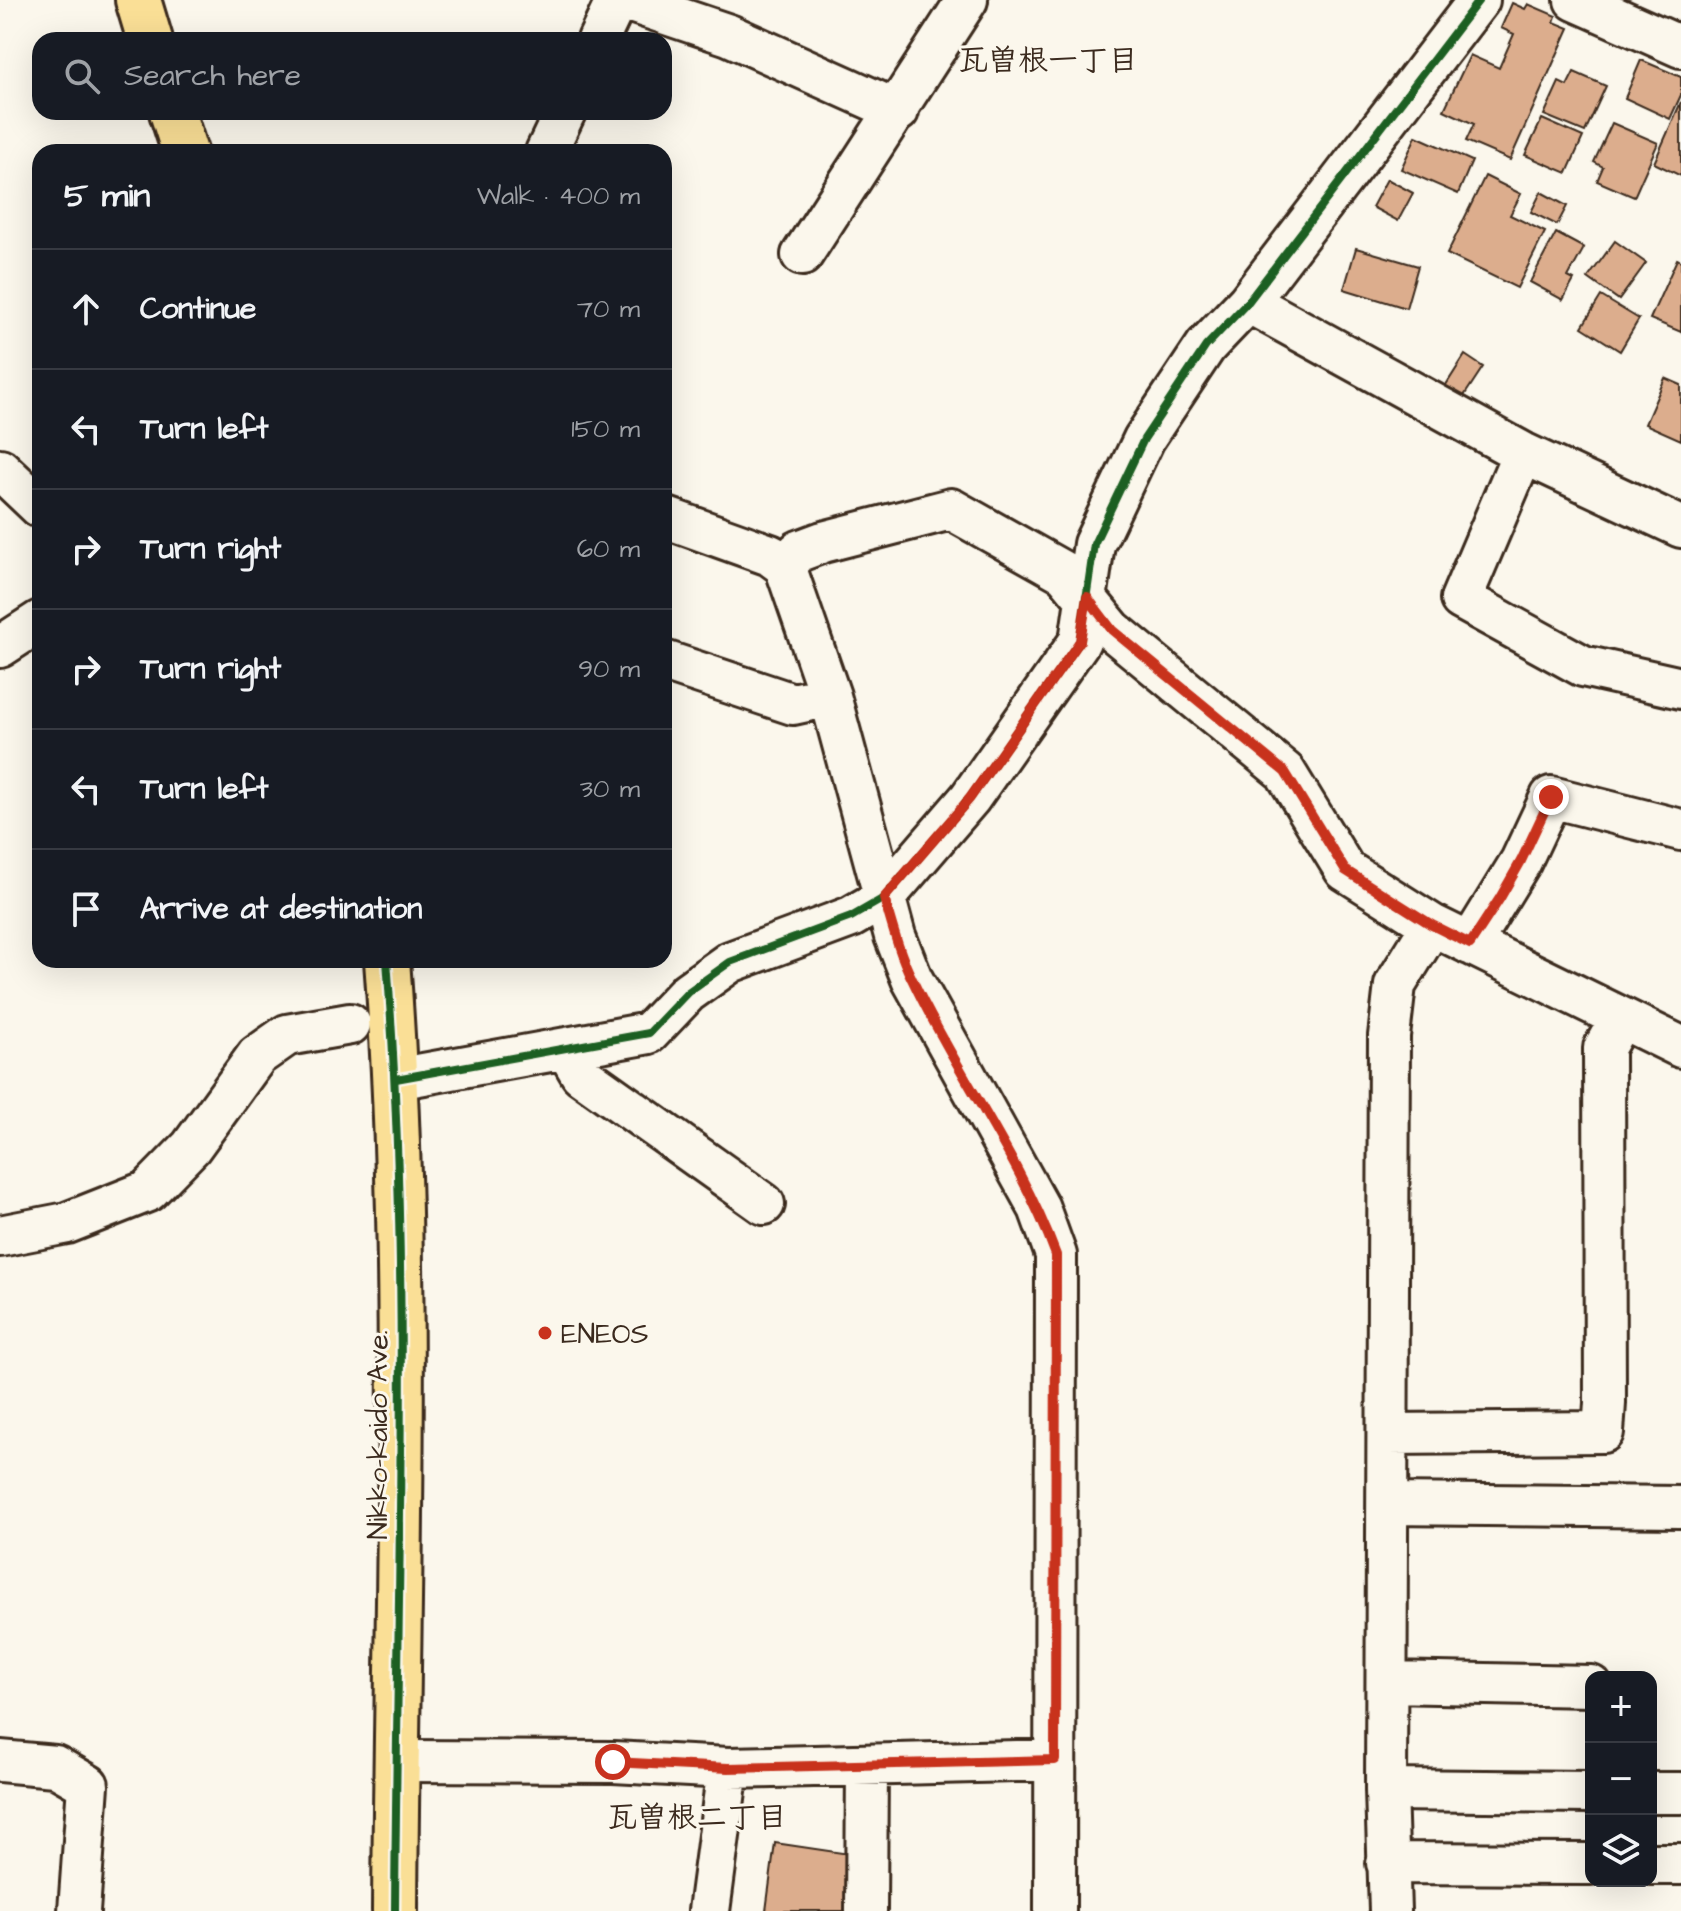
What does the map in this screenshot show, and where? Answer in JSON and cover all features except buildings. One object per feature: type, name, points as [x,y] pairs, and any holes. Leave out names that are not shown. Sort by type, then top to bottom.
[{"type":"main road","points":[[175,120],[182,144]]},
{"type":"main road","name":"Nikko-kaido Ave.","points":[[388,968],[396,1079],[399,1197],[400,1534],[395,1911]]},
{"type":"street","points":[[602,32],[617,0]]},
{"type":"street","points":[[625,0],[729,35],[898,111]]},
{"type":"street","points":[[802,255],[967,0]]},
{"type":"street","points":[[396,1079],[649,1033],[688,992],[730,962],[851,917],[884,898],[970,798],[1080,641],[1094,544],[1144,439],[1206,346],[1248,302],[1479,0]]},
{"type":"street","points":[[1575,0],[1681,47]]},
{"type":"street","points":[[550,144],[561,120]]},
{"type":"street","points":[[1248,302],[1523,453],[1681,527]]},
{"type":"street","points":[[1523,453],[1461,599],[1583,666],[1681,688]]},
{"type":"street","points":[[0,469],[32,499]]},
{"type":"street","points":[[785,566],[799,551],[823,542],[951,509],[1065,573],[1112,630],[1285,772],[1345,870],[1432,925],[1621,1018],[1677,1032]]},
{"type":"street","points":[[672,520],[770,555],[785,566],[830,696],[895,936],[912,979],[1039,1208],[1056,1255],[1055,1911]]},
{"type":"street","points":[[0,647],[32,626]]},
{"type":"street","points":[[672,664],[793,704],[830,696]]},
{"type":"street","points":[[1470,944],[1507,886],[1551,797],[1681,830]]},
{"type":"street","points":[[1390,1911],[1386,1790],[1389,1036],[1395,985],[1432,925]]},
{"type":"street","points":[[1388,1434],[1603,1432],[1604,1048],[1621,1018]]},
{"type":"street","points":[[0,1236],[67,1223],[148,1191],[191,1147],[257,1056],[287,1035],[350,1024]]},
{"type":"street","points":[[567,1050],[581,1074],[764,1204]]},
{"type":"street","points":[[1389,1504],[1681,1507]]},
{"type":"street","points":[[1388,1682],[1585,1686]]},
{"type":"street","points":[[396,1761],[613,1762],[728,1768],[1055,1760]]},
{"type":"street","points":[[0,1761],[55,1766],[88,1785],[79,1911]]},
{"type":"street","points":[[866,1911],[867,1765]]},
{"type":"street","points":[[709,1911],[728,1768]]},
{"type":"street","points":[[1386,1790],[1585,1792]]},
{"type":"street","points":[[1657,1793],[1681,1793]]},
{"type":"street","points":[[1387,1863],[1585,1864]]},
{"type":"street","points":[[1657,1864],[1681,1864]]},
{"type":"cycle path","points":[[396,1079],[649,1033],[688,992],[730,962],[851,917],[884,898],[970,798],[1080,641],[1094,544],[1144,439],[1206,346],[1248,302],[1479,0]]},
{"type":"cycle path","points":[[387,968],[399,1197],[401,1316],[395,1911]]},
{"type":"place","name":"ENEOS","points":[[545,1333]]},
{"type":"district","name":"瓦曽根一丁目","points":[[1048,60]]},
{"type":"district","name":"瓦曽根二丁目","points":[[697,1817]]},
{"type":"route","points":[[613,1762],[728,1768],[1055,1760],[1056,1255],[1039,1208],[912,979],[884,898],[970,798],[1080,641],[1087,597],[1112,630],[1285,772],[1345,870],[1432,925],[1470,944],[1521,861],[1551,797]]}]
